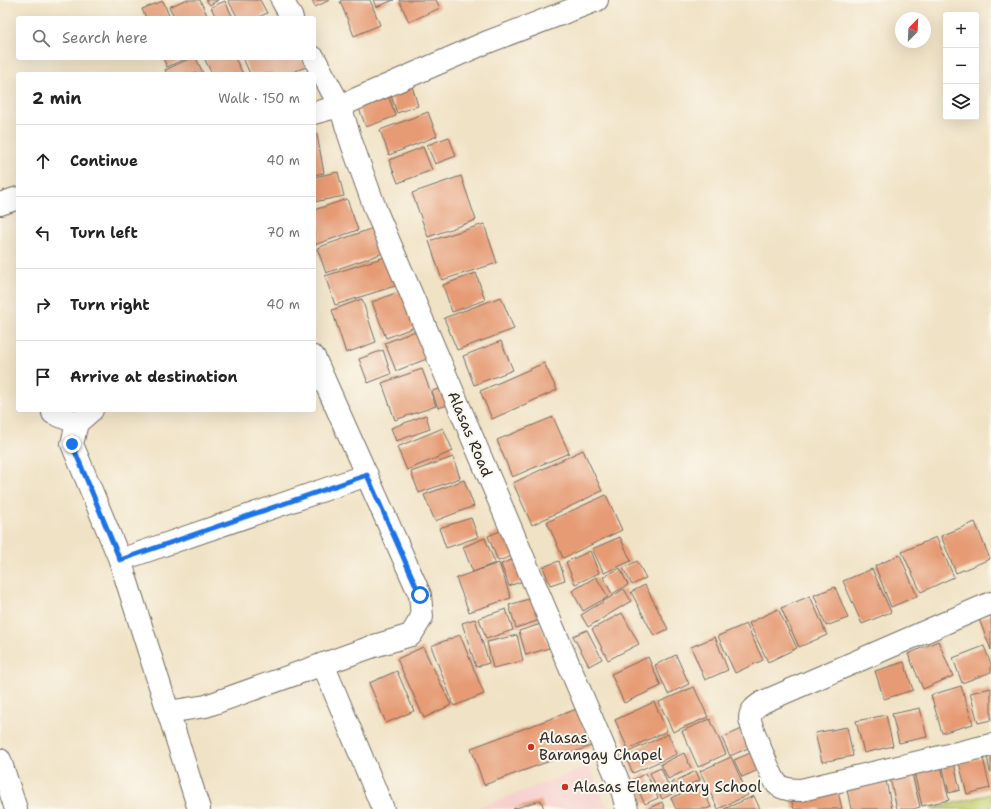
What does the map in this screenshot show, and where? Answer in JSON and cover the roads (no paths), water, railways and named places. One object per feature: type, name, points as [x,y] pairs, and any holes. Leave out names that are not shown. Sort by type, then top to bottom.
[{"type":"street","points":[[282,0],[291,16]]},
{"type":"street","points":[[316,112],[340,106],[485,43],[597,0]]},
{"type":"street","name":"Alasas Road","points":[[315,60],[340,106],[376,211],[622,790],[627,809]]},
{"type":"street","points":[[0,204],[16,199]]},
{"type":"street","points":[[168,712],[206,706],[374,646],[411,635],[422,617],[420,595],[316,361]]},
{"type":"street","points":[[53,413],[85,417],[72,444],[120,560],[199,809]]},
{"type":"street","points":[[120,560],[367,475]]},
{"type":"street","points":[[991,603],[763,702],[754,708],[750,716],[751,727],[772,775],[778,784],[787,789],[801,790],[991,745]]},
{"type":"street","points":[[323,664],[383,809]]},
{"type":"street","points":[[0,760],[16,809]]},
{"type":"place","name":"Alasas Barangay Chapel","points":[[531,747]]},
{"type":"place","name":"Alasas Elementary School","points":[[565,787]]}]
